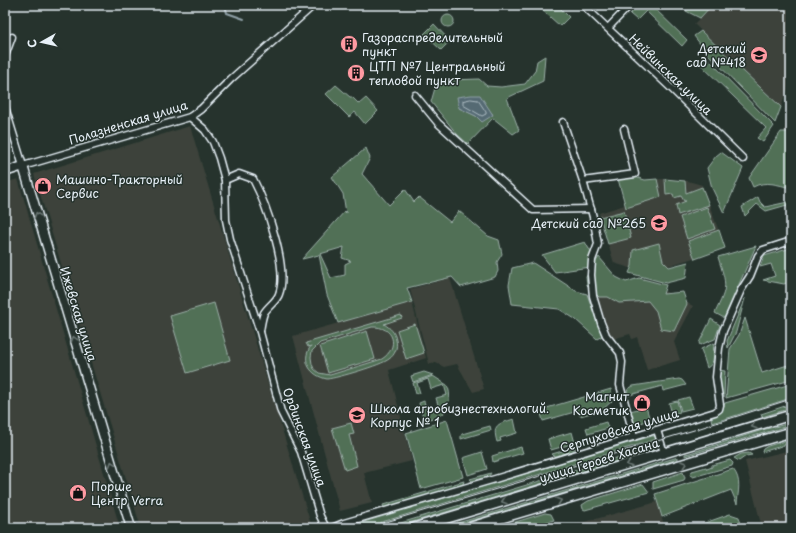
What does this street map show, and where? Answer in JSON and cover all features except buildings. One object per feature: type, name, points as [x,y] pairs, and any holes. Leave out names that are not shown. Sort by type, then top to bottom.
[{"type":"main road","name":"улица Героев Хасана","points":[[414,528],[791,415]]},
{"type":"main road","points":[[468,528],[791,432]]},
{"type":"street","name":"Полазненская улица","points":[[5,172],[190,117],[201,109],[231,79],[314,5]]},
{"type":"street","name":"Нейвинская улица","points":[[583,5],[743,159]]},
{"type":"street","points":[[608,28],[630,5]]},
{"type":"street","points":[[5,56],[12,37]]},
{"type":"street","points":[[415,95],[438,123],[533,210],[591,209]]},
{"type":"street","name":"Ижевская улица","points":[[5,107],[131,528]]},
{"type":"street","points":[[190,117],[205,130],[213,142],[225,180],[226,220],[230,239],[260,332]]},
{"type":"street","points":[[563,122],[591,209],[598,244],[592,260],[591,274],[594,296],[601,324],[606,335],[620,353],[622,362],[620,385],[634,437]]},
{"type":"street","points":[[583,181],[636,174],[624,129]]},
{"type":"street","name":"Ординская улица","points":[[225,180],[239,174],[253,179],[262,197],[281,262],[283,279],[279,295],[264,314],[260,332],[281,412],[301,452],[320,516],[326,528]]},
{"type":"street","name":"Серпуховская улица","points":[[332,528],[344,523],[708,415],[719,409],[721,401],[716,377],[720,339],[726,323],[760,253],[763,250],[791,241]]},
{"type":"street","points":[[657,430],[664,453]]},
{"type":"shaded area","name":"Детский сад №418","points":[[712,5],[791,5],[791,80],[781,107],[694,24]]},
{"type":"shaded area","points":[[791,110],[791,153],[778,149]]},
{"type":"shaded area","points":[[190,126],[312,528],[141,528],[34,174]]},
{"type":"shaded area","name":"Детский сад №265","points":[[635,177],[645,180],[661,179],[688,181],[702,185],[725,248],[646,273],[614,263],[599,213],[625,205],[618,179]]},
{"type":"shaded area","points":[[18,179],[120,528],[5,528],[5,183]]},
{"type":"shaded area","points":[[450,278],[484,389],[473,392],[457,364],[444,367],[436,363],[429,364],[410,289]]},
{"type":"shaded area","points":[[643,280],[693,306],[674,342],[680,360],[647,370],[637,337],[632,339],[630,334],[613,339],[610,337],[596,291]]},
{"type":"shaded area","name":"Школа агробизнестехнологий. Корпус № 1","points":[[412,302],[426,358],[389,370],[412,461],[364,473],[372,503],[340,511],[293,336]]},
{"type":"shaded area","points":[[791,450],[791,528],[762,528],[745,461]]},
{"type":"shaded area","points":[[657,502],[665,528],[563,528]]},
{"type":"green space","points":[[541,5],[557,5],[569,17],[560,26],[539,7]]},
{"type":"green space","points":[[639,5],[651,5],[687,40],[682,46],[646,11],[637,20],[630,14]]},
{"type":"green space","points":[[691,5],[712,5],[700,18],[686,11]]},
{"type":"green space","points":[[446,15],[450,15],[454,21],[450,27],[446,27],[442,23],[442,19]]},
{"type":"green space","points":[[434,24],[450,41],[441,50],[424,34]]},
{"type":"green space","points":[[701,31],[781,107],[775,123],[708,54],[694,36]]},
{"type":"green space","points":[[545,56],[543,81],[507,98],[519,130],[513,134],[493,118],[468,144],[457,134],[431,102],[435,88],[450,80],[479,79],[487,86],[501,87],[525,84],[535,71],[537,61]],"holes":[[[459,108],[493,114],[481,121],[476,116]]]},
{"type":"green space","points":[[706,57],[774,126],[763,142],[757,138],[766,128],[700,64]]},
{"type":"green space","points":[[336,85],[359,104],[366,98],[378,111],[365,124],[355,112],[349,117],[326,94]]},
{"type":"green space","points":[[781,132],[791,132],[791,188],[767,183],[753,187],[749,178]]},
{"type":"green space","points":[[366,148],[370,158],[362,174],[389,205],[405,189],[414,202],[419,197],[450,222],[459,211],[488,236],[499,240],[502,254],[497,262],[498,271],[495,277],[461,287],[452,277],[407,288],[412,302],[338,323],[327,295],[319,255],[302,259],[345,211],[346,213],[343,194],[332,177]],"holes":[[[344,247],[342,258],[351,261],[345,264],[345,275],[331,278],[320,254]]]},
{"type":"green space","points":[[721,152],[743,168],[724,213],[712,188],[707,168]]},
{"type":"green space","points":[[635,177],[645,180],[657,179],[661,197],[626,208],[618,179]]},
{"type":"green space","points":[[665,179],[685,181],[686,193],[702,187],[709,205],[678,215],[676,205],[686,201],[684,201],[681,196],[674,198],[673,194],[666,195]]},
{"type":"green space","points":[[758,197],[760,202],[765,207],[788,202],[791,210],[791,219],[787,205],[766,211],[757,204],[745,216],[742,207]]},
{"type":"green space","points":[[707,207],[715,229],[687,239],[680,217]]},
{"type":"green space","points":[[624,211],[631,238],[608,244],[600,217]]},
{"type":"green space","points":[[719,230],[725,248],[695,259],[688,241]]},
{"type":"green space","points":[[585,242],[592,251],[590,267],[555,272],[542,255]]},
{"type":"green space","points":[[659,243],[663,261],[669,267],[688,262],[686,278],[666,283],[629,273],[632,266],[633,250]]},
{"type":"green space","points":[[756,246],[724,318],[715,313],[725,286],[718,257]]},
{"type":"green space","points":[[791,248],[791,281],[784,284],[763,280],[775,276],[771,264],[760,267],[764,256]]},
{"type":"green space","points":[[599,257],[616,277],[626,282],[639,278],[666,285],[663,294],[683,292],[687,304],[674,331],[661,329],[656,311],[648,301],[619,303],[608,297],[599,297],[587,285],[586,277]]},
{"type":"green space","points":[[533,263],[576,291],[587,294],[602,336],[597,339],[575,319],[559,309],[512,304],[509,285],[512,268]]},
{"type":"green space","points":[[745,298],[736,332],[728,348],[727,341]]},
{"type":"green space","points":[[214,303],[230,360],[187,373],[170,316]]},
{"type":"green space","points":[[401,315],[402,318],[384,324],[392,330],[397,343],[391,357],[378,365],[340,376],[327,379],[316,375],[309,367],[307,362],[308,352],[311,346],[308,347],[306,343]],"holes":[[[372,327],[379,328],[390,334],[393,343],[388,354],[382,359],[330,375],[319,373],[314,369],[311,357],[312,351],[320,343]]]},
{"type":"green space","points":[[745,318],[762,373],[791,364],[791,380],[726,398],[730,349],[739,335]]},
{"type":"green space","points":[[711,319],[720,325],[715,339],[700,345],[699,343]]},
{"type":"green space","points":[[415,324],[424,353],[406,359],[397,330]]},
{"type":"green space","points":[[367,331],[375,359],[328,373],[320,346]]},
{"type":"green space","points":[[714,343],[713,360],[707,368],[701,349]]},
{"type":"green space","points":[[719,370],[725,371],[724,397],[719,384]]},
{"type":"green space","points":[[424,372],[433,375],[413,382],[411,376]]},
{"type":"green space","points":[[433,376],[447,385],[449,389],[449,400],[443,414],[424,421],[419,403],[424,401],[427,412],[439,408],[436,398],[447,395],[444,385],[431,389],[428,379],[417,383],[420,393],[416,394],[413,383]]},
{"type":"green space","points":[[679,379],[686,385],[663,391],[662,386],[626,396],[628,389],[633,386]]},
{"type":"green space","points":[[791,384],[791,398],[712,423],[711,418],[721,412],[725,403]]},
{"type":"green space","points":[[611,389],[612,401],[602,410],[580,416],[578,411],[543,421],[540,410]]},
{"type":"green space","points":[[689,397],[693,408],[681,411],[678,400]]},
{"type":"green space","points":[[677,401],[680,412],[672,414],[669,403]]},
{"type":"green space","points":[[791,404],[791,408],[762,417],[761,414]]},
{"type":"green space","points":[[646,407],[650,420],[634,425],[630,411]]},
{"type":"green space","points":[[514,419],[517,433],[500,438],[501,441],[497,442],[495,432],[496,428],[504,422]]},
{"type":"green space","points":[[447,420],[463,477],[421,489],[406,433]]},
{"type":"green space","points":[[606,422],[608,428],[588,434],[586,428]]},
{"type":"green space","points":[[351,423],[354,434],[349,435],[357,466],[345,470],[332,428]]},
{"type":"green space","points":[[791,423],[791,425],[685,456],[685,454],[766,429]]},
{"type":"green space","points":[[490,426],[491,430],[461,439],[462,434]]},
{"type":"green space","points":[[572,432],[575,443],[551,450],[548,439]]},
{"type":"green space","points":[[655,436],[657,439],[362,528],[347,527]]},
{"type":"green space","points":[[791,439],[791,443],[762,452],[763,449],[768,446]]},
{"type":"green space","points":[[656,446],[654,449],[644,453],[392,528],[384,528]]},
{"type":"green space","points":[[521,447],[523,453],[493,462],[492,456]]},
{"type":"green space","points":[[576,447],[572,451],[560,456],[554,456],[552,454]]},
{"type":"green space","points":[[482,452],[487,469],[468,475],[463,458]]},
{"type":"green space","points":[[749,453],[752,455],[746,456],[739,461],[734,458],[741,454]]},
{"type":"green space","points":[[678,457],[678,459],[447,528],[441,528]]},
{"type":"green space","points":[[730,460],[733,463],[732,466],[693,477],[690,475],[692,471],[706,467],[707,469],[712,467],[712,465]]},
{"type":"green space","points":[[733,469],[738,477],[739,490],[737,504],[731,490],[662,517],[655,494]]},
{"type":"green space","points":[[683,472],[685,478],[684,480],[653,489],[653,482]]},
{"type":"green space","points":[[491,473],[489,476],[472,481],[470,479]]},
{"type":"green space","points":[[464,481],[463,484],[459,486],[384,509],[383,505]]},
{"type":"green space","points":[[643,484],[649,492],[585,510],[583,509],[582,505],[588,501]]},
{"type":"green space","points":[[545,513],[551,514],[554,520],[526,528],[496,528]]},
{"type":"green space","points":[[730,514],[739,517],[742,528],[691,528]]},
{"type":"water","points":[[480,95],[493,115],[482,122],[476,116],[459,108],[457,97]]},
{"type":"waterway","points":[[225,5],[227,13],[244,19]]},
{"type":"tram line","points":[[366,528],[694,430],[791,399]]},
{"type":"railway","points":[[790,479],[791,487]]},
{"type":"place","name":"Газораспределительный пункт","points":[[349,44]]},
{"type":"place","name":"Детский сад №418","points":[[759,55]]},
{"type":"place","name":"ЦТП №7 Центральный тепловой пункт","points":[[356,73]]},
{"type":"place","name":"Машино-Тракторный Сервис","points":[[43,186]]},
{"type":"place","name":"Детский сад №265","points":[[659,223]]},
{"type":"place","name":"Магнит Косметик","points":[[642,403]]},
{"type":"place","name":"Школа агробизнестехнологий. Корпус № 1","points":[[357,415]]},
{"type":"place","name":"Порше Центр Verra","points":[[78,493]]}]
